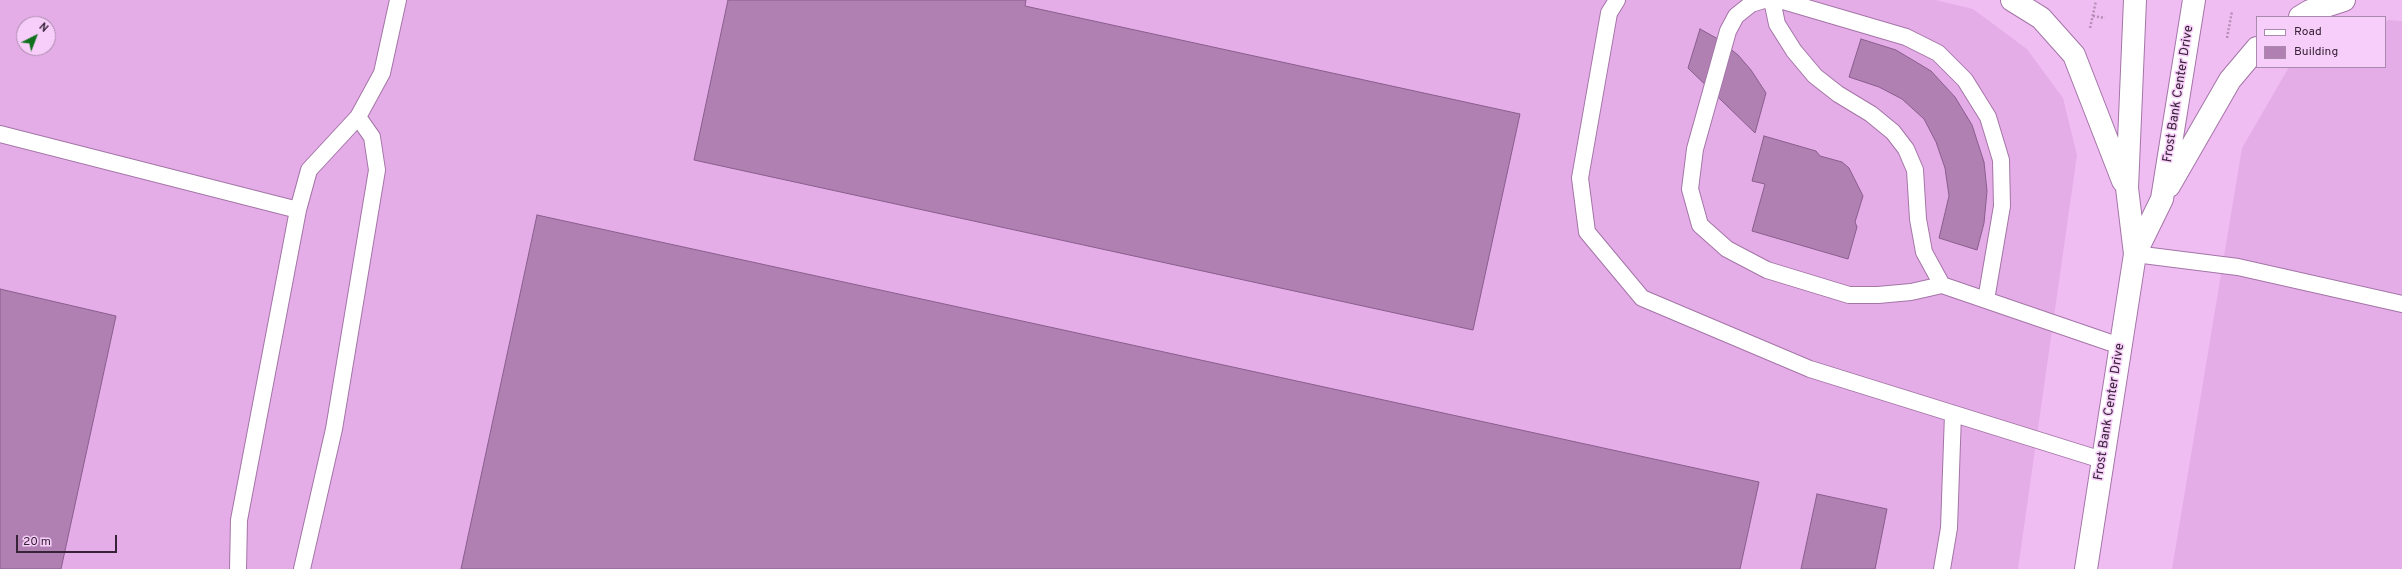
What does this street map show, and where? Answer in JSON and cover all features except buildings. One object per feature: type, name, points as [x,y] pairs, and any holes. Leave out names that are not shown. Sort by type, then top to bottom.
[{"type":"main road","points":[[2012,0],[2041,18],[2074,55],[2126,188]]},
{"type":"main road","name":"Frost Bank Center Drive","points":[[2135,0],[2126,188],[2135,254]]},
{"type":"main road","name":"Frost Bank Center Drive","points":[[2086,569],[2135,254],[2162,199],[2194,0]]},
{"type":"main road","points":[[2302,16],[2310,11],[2344,0]]},
{"type":"main road","points":[[2162,199],[2230,80],[2256,49]]},
{"type":"lane","points":[[238,569],[239,520],[298,210],[309,170],[358,117],[382,73],[398,0]]},
{"type":"lane","points":[[1617,0],[1608,14],[1580,178],[1587,232],[1642,298],[1810,369],[2102,460]]},
{"type":"lane","points":[[1764,0],[1751,4],[1736,16],[1728,31],[1694,149],[1690,189],[1700,225],[1727,249],[1767,270],[1849,295],[1878,295],[1911,292],[1942,285],[2120,346]]},
{"type":"lane","points":[[1772,0],[1777,24],[1794,51],[1811,71],[1838,94],[1871,114],[1893,132],[1906,149],[1914,170],[1918,220],[1924,252],[1942,285]]},
{"type":"lane","points":[[1780,0],[1906,37],[1938,53],[1966,80],[1988,117],[2001,160],[2002,206],[1986,300]]},
{"type":"lane","points":[[302,569],[334,429],[377,170],[372,137],[358,117]]},
{"type":"lane","points":[[0,134],[298,210]]},
{"type":"lane","points":[[2135,254],[2238,267],[2402,304]]},
{"type":"lane","points":[[1942,569],[1948,528],[1953,414]]},
{"type":"path","points":[[2089,31],[2096,1]]},
{"type":"path","points":[[2226,39],[2232,11]]},
{"type":"path","points":[[2093,16],[2105,18]]},
{"type":"path","points":[[2220,37],[2231,42]]},
{"type":"shaded area","points":[[0,0],[1936,0],[1973,9],[2027,49],[2063,98],[2077,155],[2018,569],[0,569]]},
{"type":"shaded area","points":[[2386,21],[2402,21],[2402,569],[2172,569],[2242,148],[2288,68],[2386,68]]}]
